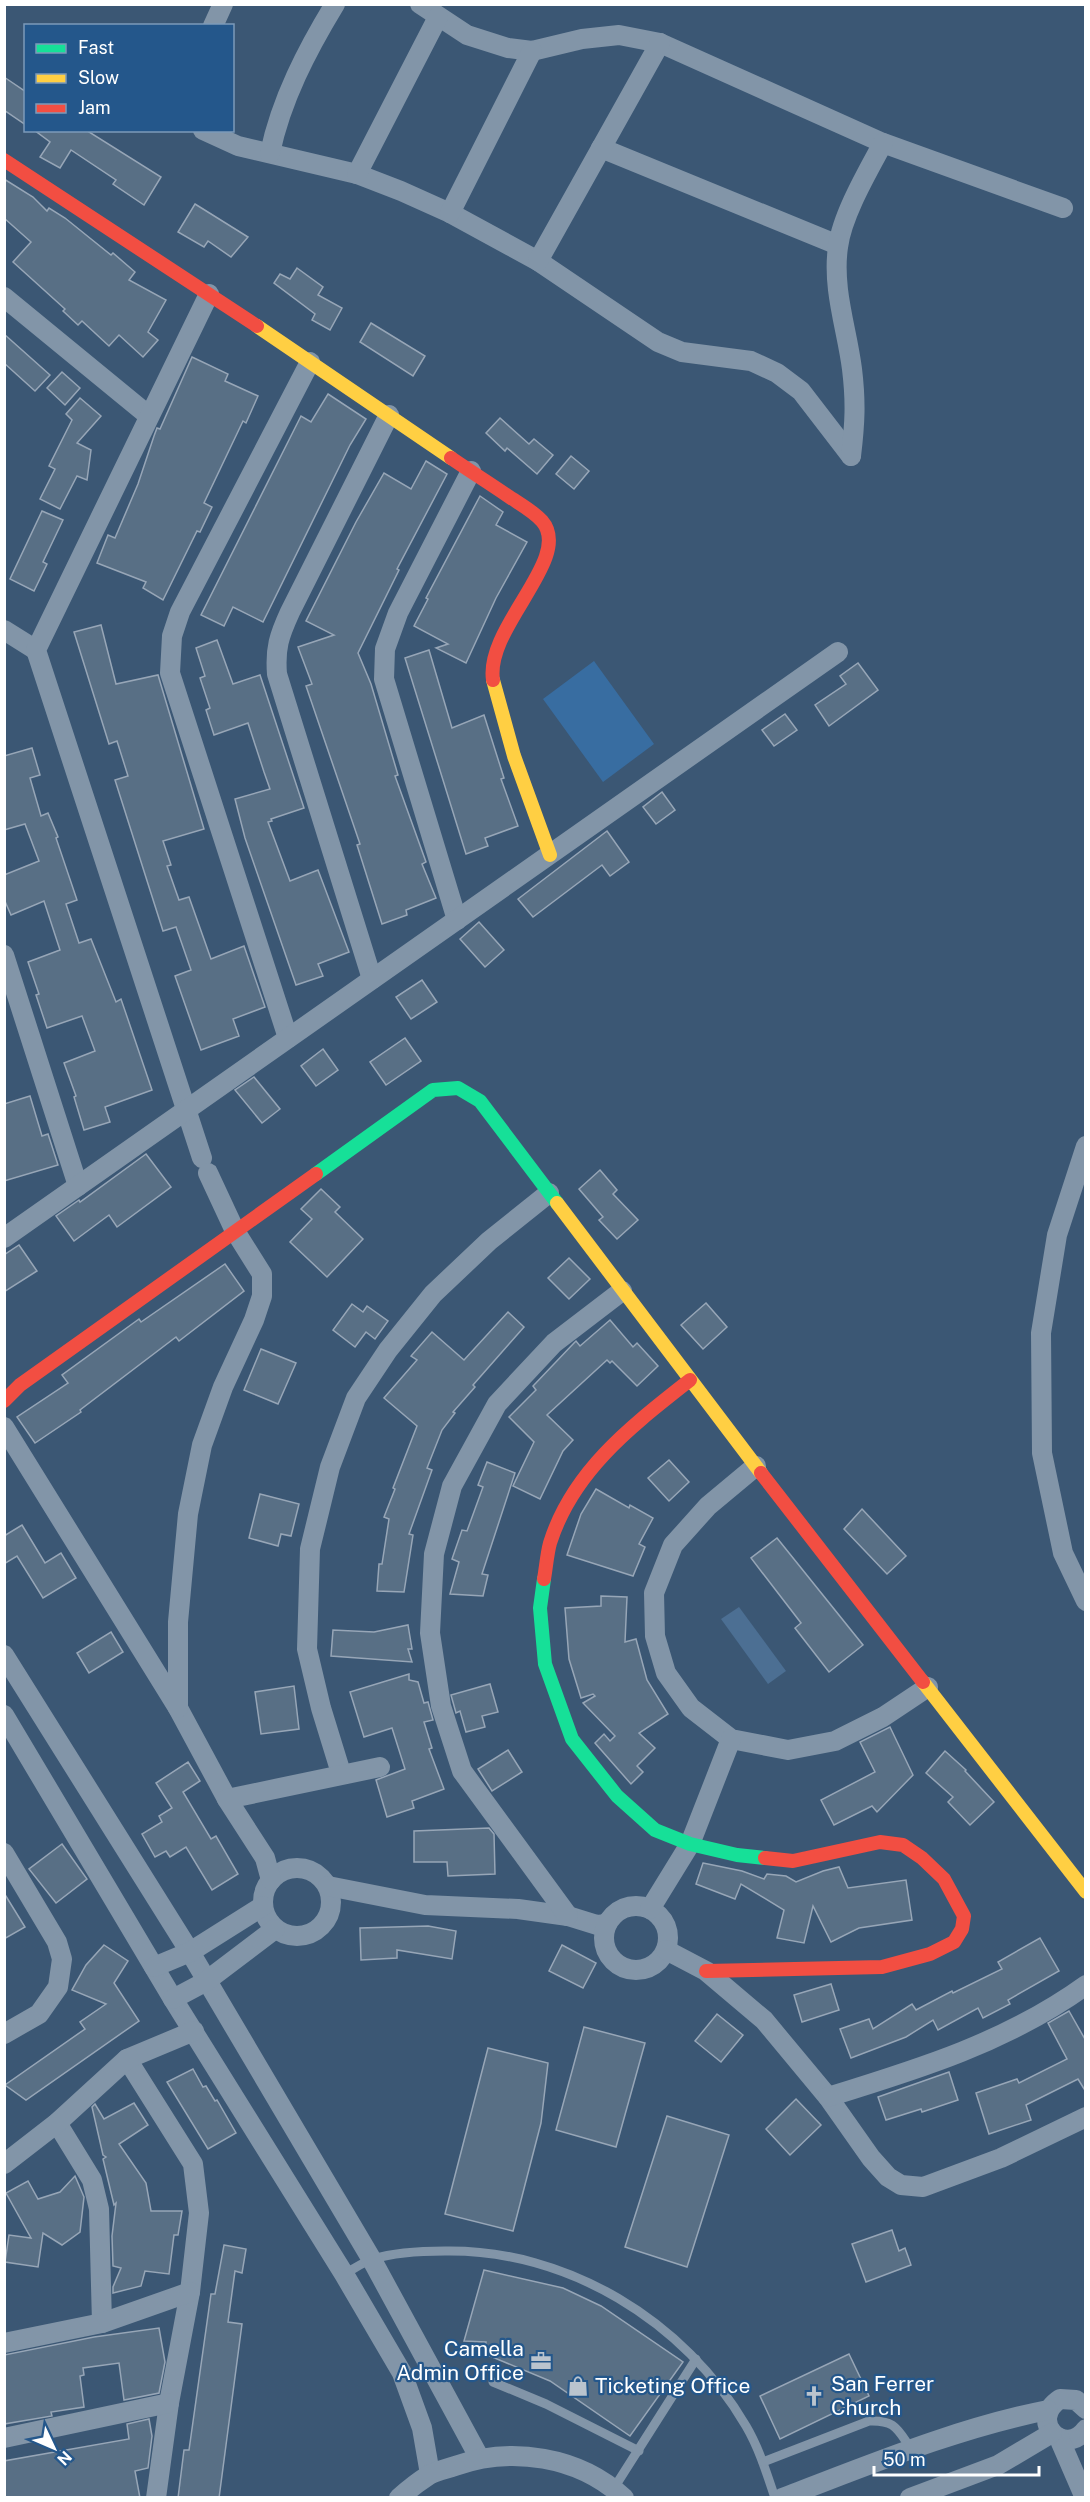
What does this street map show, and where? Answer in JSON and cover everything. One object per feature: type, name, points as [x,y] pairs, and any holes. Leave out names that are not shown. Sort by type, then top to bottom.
[{"type":"street","points":[[214,24],[223,4]]},
{"type":"street","points":[[270,153],[286,98],[335,4]]},
{"type":"street","points":[[420,4],[467,35],[508,48],[532,51],[582,39],[619,34],[660,43],[883,143],[1063,208]]},
{"type":"street","points":[[357,174],[438,17]]},
{"type":"street","points":[[538,261],[660,43]]},
{"type":"street","points":[[450,213],[532,51]]},
{"type":"street","points":[[207,132],[238,146],[357,174],[450,213],[538,261],[658,342],[682,352],[751,362],[777,373],[801,391],[851,456],[857,412],[852,367],[836,277],[838,245],[849,214],[883,143]]},
{"type":"street","points":[[601,148],[838,245]]},
{"type":"street","points":[[4,160],[209,294],[536,515],[549,534],[543,566],[506,627],[491,665],[495,697],[550,855]]},
{"type":"street","points":[[36,650],[209,294]]},
{"type":"street","points":[[4,297],[149,416]]},
{"type":"street","points":[[288,1038],[170,673],[172,636],[180,612],[310,362]]},
{"type":"street","points":[[372,979],[277,674],[275,653],[290,612],[389,415]]},
{"type":"street","points":[[456,920],[384,679],[384,669],[385,649],[398,613],[471,471]]},
{"type":"street","points":[[4,630],[36,650],[205,1166],[235,1231],[262,1274],[262,1296],[254,1320],[223,1387],[202,1445],[188,1514],[178,1622],[178,1708]]},
{"type":"street","points":[[4,1238],[838,652]]},
{"type":"street","points":[[4,955],[78,1186]]},
{"type":"street","points":[[4,1401],[20,1385],[433,1090],[452,1086],[467,1089],[480,1101],[756,1467],[1086,1892]]},
{"type":"street","points":[[1086,1146],[1057,1234],[1041,1333],[1042,1453],[1063,1553],[1086,1601]]},
{"type":"street","points":[[341,1773],[321,1708],[307,1649],[310,1549],[330,1467],[356,1398],[395,1341],[441,1287],[489,1241],[549,1193]]},
{"type":"street","points":[[568,1916],[462,1771],[452,1745],[441,1706],[430,1633],[434,1554],[452,1486],[496,1404],[554,1343],[622,1291]]},
{"type":"street","points":[[690,1380],[630,1427],[594,1463],[572,1494],[550,1543],[540,1608],[545,1664],[572,1740],[617,1796],[655,1830],[690,1844],[737,1856],[793,1861],[879,1842],[903,1845],[922,1858],[944,1879],[964,1916],[962,1929],[954,1942],[930,1954],[882,1967],[706,1971]]},
{"type":"street","points":[[4,1427],[178,1708],[227,1799],[266,1858],[271,1880]]},
{"type":"street","points":[[756,1467],[708,1506],[672,1545],[654,1593],[655,1636],[666,1673],[691,1708],[731,1739],[788,1750],[835,1741],[883,1717],[927,1687]]},
{"type":"street","points":[[4,1655],[190,1952],[205,1982],[372,2260],[479,2457]]},
{"type":"street","points":[[4,1715],[173,1999],[344,2274],[402,2373],[422,2428],[430,2474]]},
{"type":"street","points":[[650,1909],[690,1844],[731,1739]]},
{"type":"street","points":[[227,1799],[341,1773],[380,1767]]},
{"type":"street","points":[[4,1853],[57,1942],[62,1959],[58,1987],[39,2014],[4,2034]]},
{"type":"street","points":[[301,1868],[312,1871],[322,1877],[328,1886],[332,1898],[331,1910],[327,1921],[319,1929],[308,1935],[297,1937],[285,1935],[268,1922],[263,1906],[263,1896],[271,1880],[280,1872],[301,1868]]},
{"type":"street","points":[[328,1886],[425,1905],[519,1909],[568,1916],[597,1925],[607,1924]]},
{"type":"street","points":[[154,1967],[190,1952],[263,1906]]},
{"type":"street","points":[[638,1906],[650,1909],[660,1916],[666,1926],[668,1938],[666,1950],[659,1961],[648,1968],[636,1970],[623,1967],[613,1960],[606,1949],[604,1936],[607,1924],[615,1914],[625,1908],[638,1906]]},
{"type":"street","points":[[173,1999],[205,1982],[275,1929]]},
{"type":"street","points":[[666,1950],[706,1971],[764,2020],[828,2097],[871,2158],[888,2177],[901,2185],[923,2187],[1001,2158],[1086,2117]]},
{"type":"street","points":[[828,2097],[915,2070],[987,2043],[1066,1999],[1086,1985]]},
{"type":"street","points":[[4,2164],[57,2122],[126,2059],[194,2031]]},
{"type":"street","points":[[126,2059],[193,2164],[199,2213],[190,2292],[169,2403],[156,2498]]},
{"type":"street","points":[[57,2122],[92,2180],[99,2209],[102,2323]]},
{"type":"street","points":[[4,2343],[102,2323],[190,2292]]},
{"type":"street","points":[[782,2498],[912,2450],[1013,2417],[1048,2410],[1060,2399],[1076,2400],[1086,2409]]},
{"type":"street","points":[[4,2438],[169,2403]]},
{"type":"street","points":[[1048,2410],[1048,2427],[1055,2436],[1085,2498]]},
{"type":"street","points":[[910,2498],[998,2465],[1055,2436],[1067,2440],[1075,2438],[1086,2429]]},
{"type":"street","points":[[399,2498],[430,2474],[479,2457],[527,2455],[573,2466],[619,2493]]},
{"type":"lane","points":[[344,2274],[372,2260],[420,2251],[472,2250],[523,2258],[607,2290],[653,2321],[696,2359],[747,2426],[763,2462],[775,2498]]},
{"type":"lane","points":[[619,2493],[639,2451],[696,2359]]},
{"type":"lane","points":[[493,2382],[527,2395],[639,2451]]},
{"type":"lane","points":[[763,2462],[869,2421],[885,2420],[897,2428],[912,2450]]},
{"type":"shaded area","points":[[594,661],[654,744],[603,782],[543,699]]},
{"type":"shaded area","points":[[739,1607],[786,1671],[768,1684],[721,1619]]},
{"type":"building","points":[[4,77],[24,91],[24,124],[4,110]]},
{"type":"building","points":[[37,132],[89,132],[161,177],[144,205],[113,184],[116,180],[71,150],[60,168],[40,157],[50,142]]},
{"type":"building","points":[[4,179],[33,197],[47,211],[49,208],[65,218],[111,255],[113,253],[135,272],[129,280],[166,300],[148,332],[158,340],[143,357],[119,335],[109,346],[82,321],[78,325],[63,311],[65,309],[13,262],[31,242],[4,218]]},
{"type":"building","points":[[195,204],[248,237],[231,257],[208,241],[204,247],[178,232]]},
{"type":"building","points":[[297,268],[323,287],[318,295],[342,308],[330,330],[312,320],[315,314],[274,283],[280,274],[290,279]]},
{"type":"building","points":[[371,323],[425,356],[413,376],[360,342]]},
{"type":"building","points":[[4,334],[50,375],[35,391],[4,363]]},
{"type":"building","points":[[192,357],[228,374],[225,381],[258,396],[246,423],[243,421],[204,503],[212,507],[200,532],[197,531],[163,600],[143,588],[146,582],[97,563],[108,535],[115,538],[138,484],[157,428],[160,429]]},
{"type":"building","points":[[62,372],[80,388],[65,405],[47,388]]},
{"type":"building","points":[[328,394],[366,419],[350,445],[263,622],[233,607],[224,626],[201,615],[301,416],[311,422]]},
{"type":"building","points":[[80,398],[101,416],[77,443],[91,450],[87,480],[77,476],[60,509],[40,499],[55,469],[49,466],[72,420],[66,414]]},
{"type":"building","points":[[500,418],[529,444],[534,439],[553,455],[537,474],[507,448],[505,451],[486,433]]},
{"type":"building","points":[[571,456],[589,471],[574,489],[556,474]]},
{"type":"building","points":[[426,461],[447,474],[397,569],[399,570],[358,653],[371,684],[398,775],[395,776],[426,862],[422,864],[436,898],[406,910],[407,915],[382,924],[357,845],[360,844],[306,686],[312,684],[298,647],[334,635],[306,621],[356,522],[384,473],[411,489]]},
{"type":"building","points":[[480,496],[503,512],[496,525],[527,542],[496,598],[466,663],[436,648],[448,644],[414,626],[428,599],[426,598]]},
{"type":"building","points":[[42,511],[63,520],[43,562],[47,564],[34,591],[10,579]]},
{"type":"building","points":[[101,625],[116,684],[158,675],[204,829],[163,841],[171,865],[167,866],[179,900],[189,897],[211,959],[244,946],[265,1007],[233,1019],[239,1036],[201,1050],[175,976],[191,970],[176,927],[163,931],[115,780],[128,776],[117,741],[109,744],[74,632]]},
{"type":"building","points":[[217,640],[233,684],[260,675],[304,808],[268,822],[290,881],[318,870],[349,952],[318,964],[323,976],[296,985],[245,838],[235,799],[270,789],[248,723],[214,735],[206,710],[210,708],[200,678],[205,676],[196,648]]},
{"type":"building","points":[[429,650],[452,728],[484,715],[504,778],[501,779],[518,826],[485,838],[488,846],[466,854],[405,658]]},
{"type":"building","points":[[858,663],[878,690],[829,726],[815,705],[846,684],[840,676]]},
{"type":"building","points":[[785,714],[797,730],[774,746],[762,730]]},
{"type":"building","points":[[32,748],[40,775],[30,778],[41,816],[48,813],[58,837],[56,838],[77,900],[66,904],[79,943],[91,939],[116,1002],[121,999],[152,1090],[105,1107],[110,1122],[84,1130],[74,1097],[76,1096],[64,1063],[95,1051],[82,1016],[47,1028],[28,962],[60,950],[44,901],[11,915],[4,899],[4,875],[39,861],[25,824],[4,830],[4,756]]},
{"type":"building","points":[[662,792],[675,810],[656,824],[643,807]]},
{"type":"building","points":[[607,831],[629,862],[610,876],[602,865],[533,917],[518,899]]},
{"type":"building","points":[[479,922],[504,950],[485,967],[460,939]]},
{"type":"building","points":[[422,980],[437,1002],[411,1019],[396,997]]},
{"type":"building","points":[[405,1038],[421,1061],[386,1085],[370,1062]]},
{"type":"building","points":[[323,1049],[338,1070],[316,1086],[301,1066]]},
{"type":"building","points":[[254,1077],[280,1109],[262,1123],[235,1090]]},
{"type":"building","points":[[30,1096],[42,1136],[48,1134],[58,1165],[4,1181],[4,1104]]},
{"type":"building","points":[[146,1154],[171,1187],[117,1227],[109,1215],[74,1241],[56,1216],[79,1200],[80,1202]]},
{"type":"building","points":[[600,1170],[617,1190],[613,1194],[638,1220],[617,1239],[599,1220],[603,1217],[579,1189]]},
{"type":"building","points":[[321,1189],[340,1207],[335,1212],[363,1239],[327,1277],[290,1242],[312,1219],[301,1209]]},
{"type":"building","points":[[19,1245],[37,1271],[4,1292],[4,1255]]},
{"type":"building","points":[[569,1258],[590,1279],[569,1299],[548,1278]]},
{"type":"building","points":[[225,1264],[244,1291],[179,1341],[176,1337],[80,1410],[81,1412],[35,1443],[17,1417],[68,1383],[62,1375],[139,1319],[141,1322]]},
{"type":"building","points":[[706,1303],[727,1327],[703,1349],[681,1325]]},
{"type":"building","points":[[352,1304],[363,1312],[367,1306],[388,1321],[375,1339],[366,1332],[355,1347],[333,1330]]},
{"type":"building","points":[[508,1312],[524,1327],[473,1385],[475,1387],[453,1412],[455,1413],[442,1430],[427,1468],[432,1470],[409,1534],[413,1535],[404,1592],[377,1591],[379,1564],[382,1564],[389,1519],[384,1517],[417,1426],[384,1398],[417,1360],[411,1356],[432,1332],[464,1360]]},
{"type":"building","points":[[610,1320],[633,1347],[637,1343],[658,1366],[637,1386],[612,1361],[610,1363],[607,1360],[547,1415],[573,1440],[563,1451],[540,1499],[513,1486],[534,1442],[509,1417],[536,1390],[533,1386],[576,1341],[580,1346]]},
{"type":"building","points":[[261,1349],[296,1363],[278,1404],[244,1390]]},
{"type":"building","points":[[669,1460],[689,1482],[669,1501],[648,1478]]},
{"type":"building","points":[[487,1462],[515,1473],[482,1574],[488,1575],[483,1596],[450,1594],[459,1562],[452,1559],[462,1530],[467,1531],[483,1487],[478,1485]]},
{"type":"building","points":[[596,1489],[629,1508],[630,1505],[653,1518],[639,1544],[645,1547],[633,1576],[567,1555],[581,1514]]},
{"type":"building","points":[[260,1494],[299,1504],[291,1536],[281,1534],[278,1546],[249,1538]]},
{"type":"building","points":[[862,1509],[906,1556],[887,1574],[844,1529]]},
{"type":"building","points":[[22,1525],[45,1563],[61,1553],[76,1578],[43,1598],[17,1556],[4,1564],[4,1536]]},
{"type":"building","points":[[777,1538],[863,1645],[829,1672],[795,1628],[801,1623],[751,1558]]},
{"type":"building","points":[[601,1596],[627,1597],[625,1642],[636,1639],[647,1680],[668,1714],[639,1733],[655,1748],[637,1766],[643,1772],[631,1784],[595,1743],[604,1734],[610,1741],[615,1736],[583,1703],[595,1696],[593,1694],[581,1698],[569,1659],[565,1608],[601,1606]]},
{"type":"building","points":[[408,1625],[412,1649],[408,1649],[412,1662],[331,1656],[333,1630],[374,1632]]},
{"type":"building","points":[[111,1632],[123,1652],[89,1673],[77,1653]]},
{"type":"building","points":[[409,1674],[409,1680],[418,1682],[424,1703],[428,1702],[433,1720],[424,1722],[432,1748],[429,1749],[444,1789],[412,1801],[414,1808],[387,1817],[376,1780],[405,1769],[392,1728],[364,1737],[350,1692]]},
{"type":"building","points":[[490,1684],[498,1712],[482,1716],[485,1727],[466,1732],[460,1711],[456,1713],[451,1695]]},
{"type":"building","points":[[294,1686],[299,1729],[261,1734],[255,1692]]},
{"type":"building","points":[[890,1727],[913,1775],[877,1812],[872,1806],[834,1825],[821,1800],[875,1772],[860,1742]]},
{"type":"building","points":[[508,1750],[522,1772],[492,1791],[478,1769]]},
{"type":"building","points":[[945,1751],[966,1770],[994,1802],[970,1825],[948,1802],[953,1797],[926,1773]]},
{"type":"building","points":[[188,1762],[200,1781],[183,1792],[211,1839],[216,1836],[238,1874],[212,1890],[186,1847],[170,1857],[166,1851],[155,1857],[142,1834],[162,1822],[159,1816],[172,1808],[156,1783]]},
{"type":"building","points":[[489,1828],[494,1834],[495,1874],[448,1876],[447,1862],[414,1862],[414,1831]]},
{"type":"building","points":[[62,1844],[87,1879],[56,1903],[29,1869]]},
{"type":"building","points":[[703,1863],[742,1871],[764,1879],[767,1874],[786,1876],[796,1882],[839,1867],[848,1888],[906,1880],[912,1920],[859,1928],[831,1942],[813,1906],[804,1943],[777,1938],[784,1910],[741,1884],[735,1899],[696,1884]]},
{"type":"building","points":[[4,1893],[25,1927],[4,1939]]},
{"type":"building","points":[[428,1926],[456,1931],[452,1959],[397,1950],[397,1958],[361,1960],[360,1928]]},
{"type":"building","points":[[1040,1938],[1059,1971],[1008,2000],[1010,2004],[983,2018],[978,2008],[938,2030],[933,2020],[906,2037],[851,2058],[840,2029],[869,2019],[873,2029],[912,2004],[916,2010],[1002,1969],[998,1962]]},
{"type":"building","points":[[104,1945],[128,1961],[114,1983],[139,2021],[26,2100],[5,2085],[85,2029],[80,2022],[106,2004],[72,1990],[86,1965]]},
{"type":"building","points":[[562,1945],[596,1963],[583,1988],[549,1971]]},
{"type":"building","points":[[831,1984],[839,2010],[802,2022],[794,1995]]},
{"type":"building","points":[[1069,2011],[1086,2041],[1086,2092],[1078,2079],[1026,2105],[1031,2120],[989,2134],[976,2093],[1017,2079],[1019,2083],[1067,2059],[1048,2023]]},
{"type":"building","points":[[717,2014],[743,2035],[721,2062],[695,2041]]},
{"type":"building","points":[[584,2027],[645,2043],[616,2147],[556,2130]]},
{"type":"building","points":[[488,2048],[548,2063],[541,2123],[513,2231],[445,2214]]},
{"type":"building","points":[[193,2069],[203,2087],[206,2086],[215,2101],[217,2100],[236,2133],[208,2149],[167,2082]]},
{"type":"building","points":[[949,2072],[958,2100],[922,2112],[921,2109],[886,2120],[878,2097]]},
{"type":"building","points":[[796,2099],[821,2125],[790,2155],[766,2129]]},
{"type":"building","points":[[134,2103],[148,2125],[119,2144],[146,2183],[151,2211],[182,2211],[178,2235],[174,2235],[169,2274],[145,2271],[141,2286],[113,2293],[113,2287],[121,2268],[113,2266],[112,2236],[116,2203],[114,2205],[103,2159],[106,2157],[103,2155],[92,2107],[95,2104],[104,2119]]},
{"type":"building","points":[[667,2116],[729,2135],[687,2267],[625,2247]]},
{"type":"building","points":[[75,2176],[84,2197],[80,2232],[62,2245],[43,2233],[38,2267],[5,2262],[9,2235],[31,2238],[6,2193],[28,2181],[38,2199],[60,2192]]},
{"type":"building","points":[[892,2230],[899,2251],[905,2248],[911,2265],[866,2282],[852,2244]]},
{"type":"building","points":[[224,2245],[246,2249],[242,2273],[235,2271],[228,2322],[242,2324],[219,2498],[178,2498],[184,2450],[189,2450],[211,2294],[215,2294]]},
{"type":"building","points":[[484,2270],[563,2288],[601,2306],[683,2362],[630,2436],[550,2381],[485,2354],[486,2342],[464,2341]]},
{"type":"building","points":[[159,2328],[165,2362],[159,2393],[124,2400],[119,2363],[83,2368],[84,2375],[80,2376],[84,2407],[51,2412],[52,2416],[4,2424],[4,2355],[94,2337]]},
{"type":"building","name":"San Ferrer Church","points":[[849,2354],[869,2396],[780,2439],[760,2396]]},
{"type":"building","points":[[149,2419],[152,2436],[148,2468],[135,2471],[140,2498],[4,2498],[4,2461],[129,2439],[127,2424]]},
{"type":"traffic: fast","points":[[316,1174],[433,1090],[458,1088],[480,1101],[557,1203]]},
{"type":"traffic: fast","points":[[544,1579],[540,1608],[545,1664],[572,1739],[617,1796],[655,1830],[690,1844],[737,1855],[765,1858]]},
{"type":"traffic: slow","points":[[257,326],[451,458]]},
{"type":"traffic: slow","points":[[493,680],[514,756],[550,855]]},
{"type":"traffic: slow","points":[[557,1203],[761,1473]]},
{"type":"traffic: slow","points":[[923,1682],[1086,1892]]},
{"type":"traffic: jam","points":[[4,160],[257,326]]},
{"type":"traffic: jam","points":[[451,458],[535,514],[542,521],[549,536],[547,554],[538,574],[502,638],[494,659],[493,680]]},
{"type":"traffic: jam","points":[[4,1401],[20,1385],[316,1174]]},
{"type":"traffic: jam","points":[[544,1579],[550,1543],[560,1517],[589,1471],[627,1432],[690,1380]]},
{"type":"traffic: jam","points":[[761,1473],[923,1682]]},
{"type":"traffic: jam","points":[[706,1971],[882,1967],[930,1954],[954,1942],[962,1929],[964,1916],[944,1879],[922,1858],[903,1845],[880,1842],[793,1861],[765,1858]]},
{"type":"place","name":"Camella Admin Office","points":[[541,2361]]},
{"type":"place","name":"Ticketing Office","points":[[578,2386]]},
{"type":"place","name":"San Ferrer Church","points":[[814,2396]]}]
